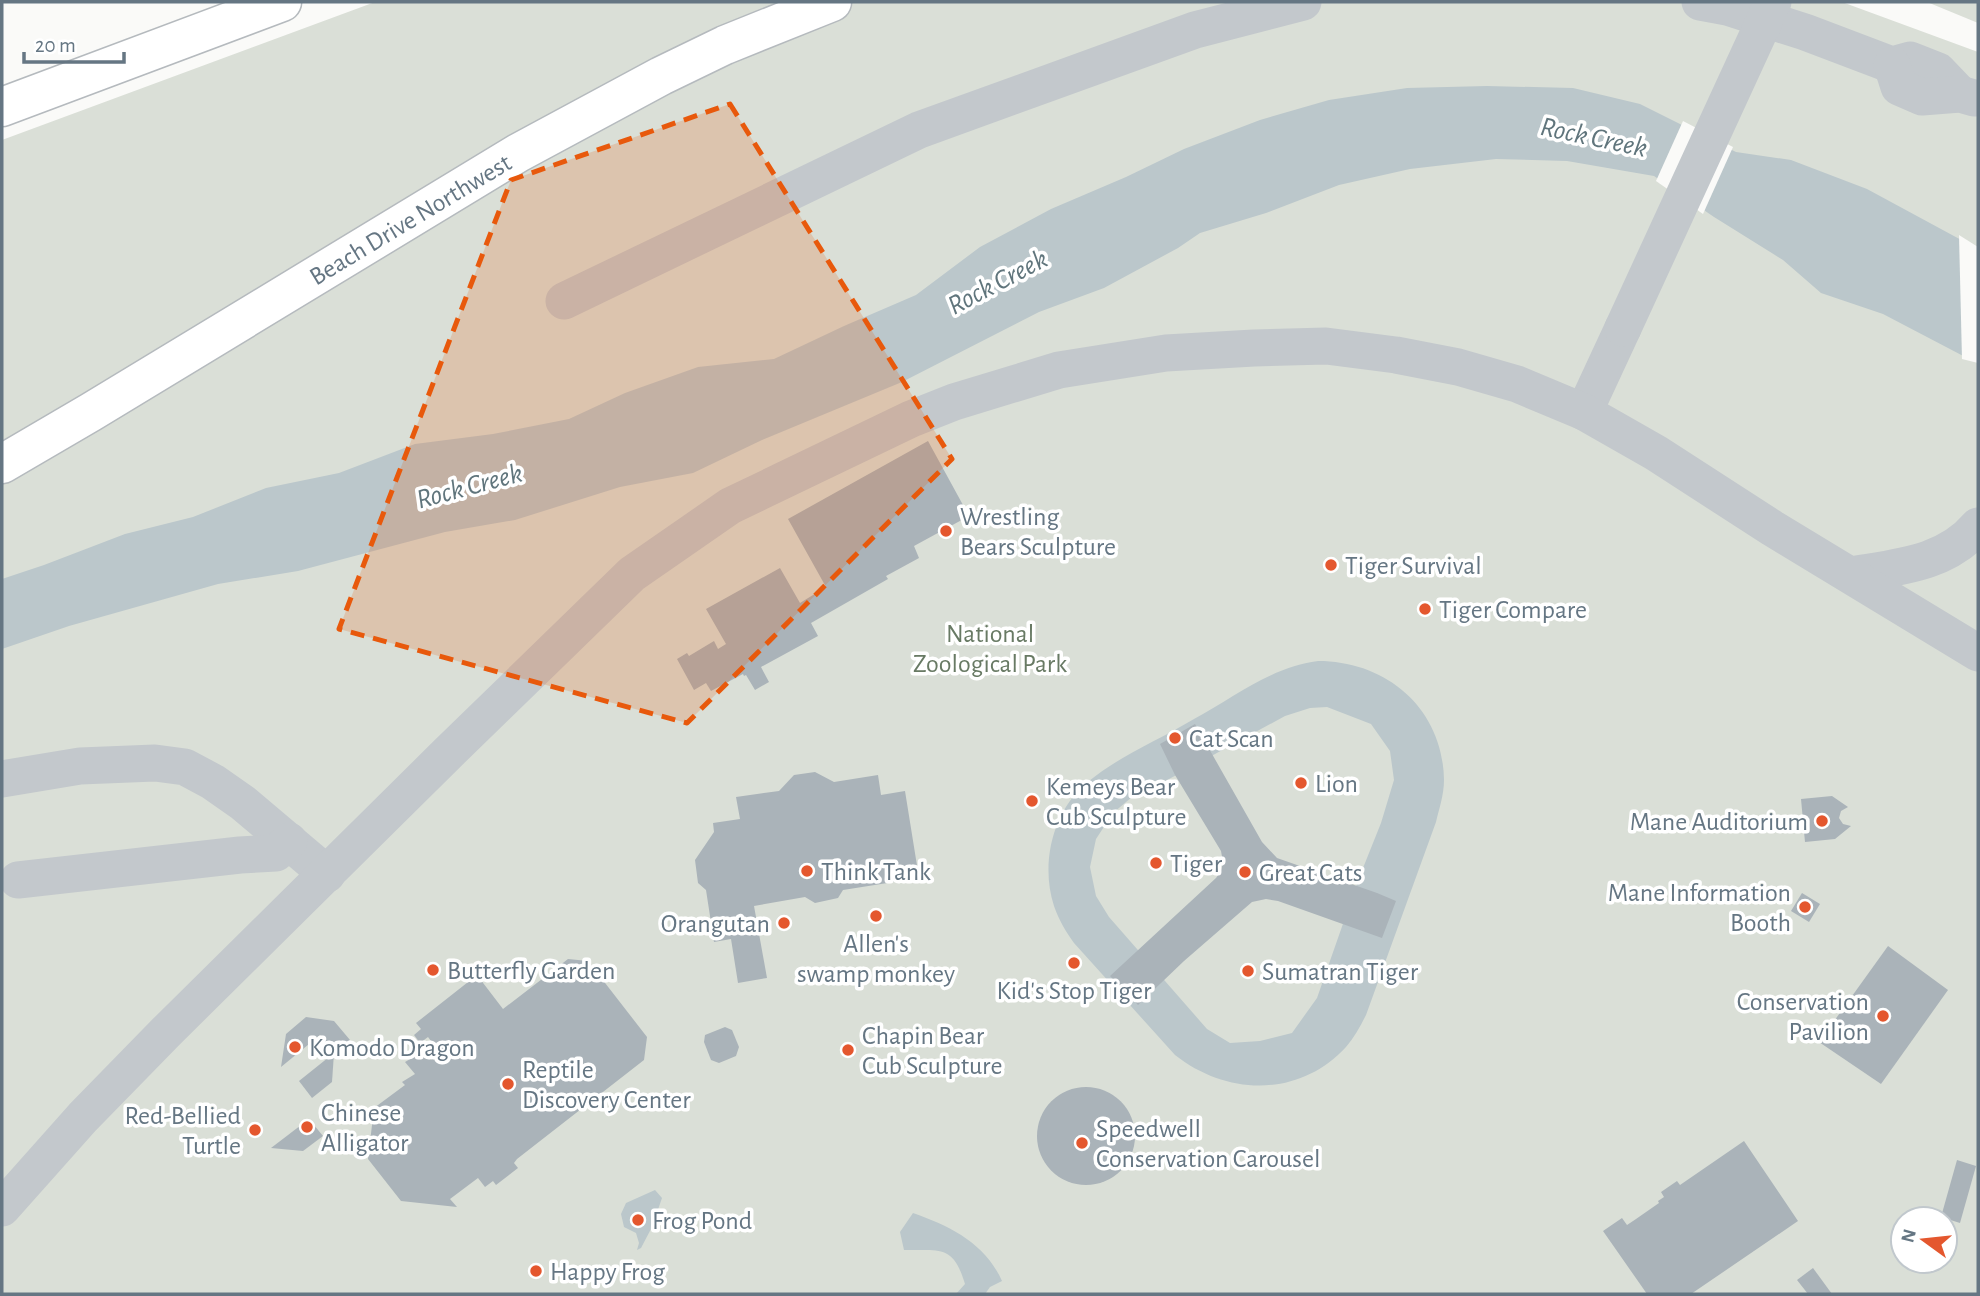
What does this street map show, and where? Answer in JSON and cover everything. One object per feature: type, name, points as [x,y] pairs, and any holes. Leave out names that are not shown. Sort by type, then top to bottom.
[{"type":"main road","points":[[2,107],[282,2]]},
{"type":"main road","name":"Beach Drive Northwest","points":[[2,464],[481,175],[585,116],[725,45],[832,2]]},
{"type":"street","points":[[564,301],[919,130],[1195,30],[1303,2]]},
{"type":"street","points":[[1700,2],[1727,7],[1805,32],[1892,65],[1910,60],[1938,71],[1969,97]]},
{"type":"street","points":[[1584,412],[1773,2]]},
{"type":"street","points":[[2,1208],[83,1117],[175,1023],[632,574],[730,506],[911,419],[954,402],[1059,370],[1166,353],[1326,346],[1396,355],[1458,367],[1517,384],[1584,412],[1656,453],[1978,652]]},
{"type":"street","points":[[1851,575],[1931,560],[1959,545],[1978,526]]},
{"type":"street","points":[[2,779],[80,766],[155,762],[185,767],[243,803],[327,874]]},
{"type":"street","points":[[18,880],[276,853],[289,841]]},
{"type":"highlighted area","points":[[730,104],[952,459],[687,723],[339,629],[511,180]]},
{"type":"green space","name":"National Zoological Park","points":[[375,2],[1842,2],[1978,52],[1978,1294],[2,1294],[2,140]]},
{"type":"green space","points":[[1927,2],[1978,2],[1978,23]]},
{"type":"water","name":"Rock Creek","points":[[1407,88],[1573,88],[1640,104],[1736,152],[1791,160],[1867,189],[1965,242],[1969,359],[1883,314],[1821,293],[1783,260],[1654,176],[1567,161],[1496,159],[1410,169],[1339,185],[1266,213],[1200,233],[1104,288],[1039,312],[902,382],[762,440],[693,473],[620,487],[515,520],[445,532],[298,571],[218,584],[69,626],[2,649],[2,579],[125,534],[193,517],[266,488],[339,473],[415,444],[493,434],[569,419],[625,393],[698,367],[774,359],[916,295],[980,247],[1051,209],[1184,149],[1260,120],[1329,100]]},
{"type":"water","points":[[1318,661],[1343,663],[1388,680],[1406,694],[1422,711],[1434,731],[1441,755],[1443,791],[1436,822],[1366,1015],[1352,1040],[1327,1064],[1307,1076],[1262,1086],[1240,1084],[1195,1069],[1175,1055],[1074,943],[1054,906],[1050,889],[1049,855],[1058,822],[1066,806],[1089,781],[1127,755],[1254,684],[1301,664]],"holes":[[[1327,707],[1371,724],[1390,751],[1394,780],[1317,998],[1292,1033],[1260,1041],[1230,1043],[1207,1029],[1109,917],[1096,896],[1090,867],[1096,839],[1113,813],[1132,797],[1285,716],[1310,708]]]},
{"type":"water","name":"Frog Pond","points":[[655,1190],[662,1198],[652,1227],[641,1248],[637,1250],[639,1243],[636,1233],[624,1227],[621,1214],[626,1203]]},
{"type":"water","points":[[913,1213],[953,1230],[976,1246],[995,1268],[1002,1281],[990,1287],[985,1294],[956,1294],[965,1284],[950,1256],[944,1252],[904,1250],[900,1232]]},
{"type":"pier","points":[[1683,121],[1733,147],[1703,214],[1656,181]]},
{"type":"pier","points":[[1959,235],[1978,247],[1978,363],[1962,359]]},
{"type":"building","points":[[928,441],[969,516],[914,546],[919,558],[886,576],[888,579],[811,623],[818,636],[761,667],[769,682],[755,690],[743,674],[711,691],[706,683],[694,690],[677,659],[687,653],[689,656],[714,641],[718,649],[726,644],[706,609],[780,568],[800,603],[826,587],[788,519]]},
{"type":"building","points":[[1195,724],[1262,842],[1277,858],[1396,901],[1382,938],[1278,901],[1266,899],[1252,902],[1138,1005],[1110,976],[1216,878],[1223,862],[1221,851],[1175,775],[1160,744]]},
{"type":"building","name":"Think Tank","points":[[815,772],[834,782],[878,775],[881,795],[905,791],[919,878],[843,890],[838,898],[815,903],[805,897],[754,906],[767,978],[738,983],[731,939],[714,942],[706,890],[698,883],[695,860],[714,832],[713,823],[740,819],[736,797],[779,791],[794,775]]},
{"type":"building","name":"Mane Auditorium","points":[[1832,796],[1848,807],[1841,811],[1839,818],[1843,824],[1851,826],[1835,839],[1805,842],[1801,799]]},
{"type":"building","name":"Mane Information Booth","points":[[1802,893],[1820,904],[1809,922],[1791,911]]},
{"type":"building","name":"Conservation Pavilion","points":[[1888,946],[1948,990],[1881,1084],[1819,1042]]},
{"type":"building","name":"Reptile Discovery Center","points":[[568,959],[588,961],[647,1037],[644,1060],[517,1159],[514,1163],[518,1168],[496,1185],[493,1181],[485,1187],[478,1178],[450,1199],[457,1207],[401,1201],[368,1159],[374,1108],[405,1085],[402,1082],[415,1074],[405,1062],[424,1051],[431,1060],[436,1057],[439,1060],[442,1056],[428,1037],[420,1043],[414,1035],[421,1029],[416,1023],[477,975],[503,1009]]},
{"type":"building","name":"Komodo Dragon","points":[[306,1017],[334,1021],[350,1040],[334,1053],[320,1035],[281,1067],[286,1034]]},
{"type":"building","points":[[725,1027],[732,1030],[739,1047],[736,1056],[719,1063],[711,1060],[704,1042],[705,1035]]},
{"type":"building","name":"Chinese Alligator","points":[[334,1053],[332,1082],[312,1098],[299,1081]]},
{"type":"building","points":[[1086,1087],[1105,1090],[1121,1101],[1132,1117],[1135,1136],[1132,1155],[1121,1171],[1105,1182],[1086,1185],[1067,1182],[1051,1171],[1040,1155],[1037,1136],[1040,1117],[1051,1101],[1067,1090]]},
{"type":"building","name":"Chinese Alligator","points":[[309,1119],[323,1136],[303,1151],[271,1148]]},
{"type":"building","points":[[1744,1141],[1798,1221],[1691,1294],[1647,1294],[1603,1231],[1622,1218],[1627,1225],[1659,1203],[1664,1197],[1661,1192],[1677,1181],[1680,1185]]},
{"type":"building","points":[[1957,1160],[1976,1166],[1960,1223],[1959,1205],[1944,1205]]},
{"type":"building","points":[[1813,1268],[1832,1294],[1808,1294],[1797,1280]]},
{"type":"place","name":"Wrestling Bears Sculpture","points":[[946,531]]},
{"type":"place","name":"Tiger Survival","points":[[1331,565]]},
{"type":"place","name":"Tiger Compare","points":[[1425,609]]},
{"type":"place","name":"Cat Scan","points":[[1175,738]]},
{"type":"place","name":"Lion","points":[[1301,783]]},
{"type":"place","name":"Kemeys Bear Cub Sculpture","points":[[1032,801]]},
{"type":"place","name":"Mane Auditorium","points":[[1822,821]]},
{"type":"place","name":"Tiger","points":[[1156,863]]},
{"type":"place","name":"Think Tank","points":[[807,871]]},
{"type":"place","name":"Great Cats","points":[[1245,872]]},
{"type":"place","name":"Mane Information Booth","points":[[1805,907]]},
{"type":"place","name":"Allen's swamp monkey","points":[[876,916]]},
{"type":"place","name":"Orangutan","points":[[784,923]]},
{"type":"place","name":"Kid's Stop Tiger","points":[[1074,963]]},
{"type":"place","name":"Butterfly Garden","points":[[433,970]]},
{"type":"place","name":"Sumatran Tiger","points":[[1248,971]]},
{"type":"place","name":"Conservation Pavilion","points":[[1883,1016]]},
{"type":"place","name":"Komodo Dragon","points":[[295,1047]]},
{"type":"place","name":"Chapin Bear Cub Sculpture","points":[[848,1050]]},
{"type":"place","name":"Reptile Discovery Center","points":[[508,1084]]},
{"type":"place","name":"Chinese Alligator","points":[[307,1127]]},
{"type":"place","name":"Red-Bellied Turtle","points":[[255,1130]]},
{"type":"place","name":"Speedwell Conservation Carousel","points":[[1082,1143]]},
{"type":"place","name":"Frog Pond","points":[[638,1220]]},
{"type":"place","name":"Happy Frog","points":[[536,1271]]}]
